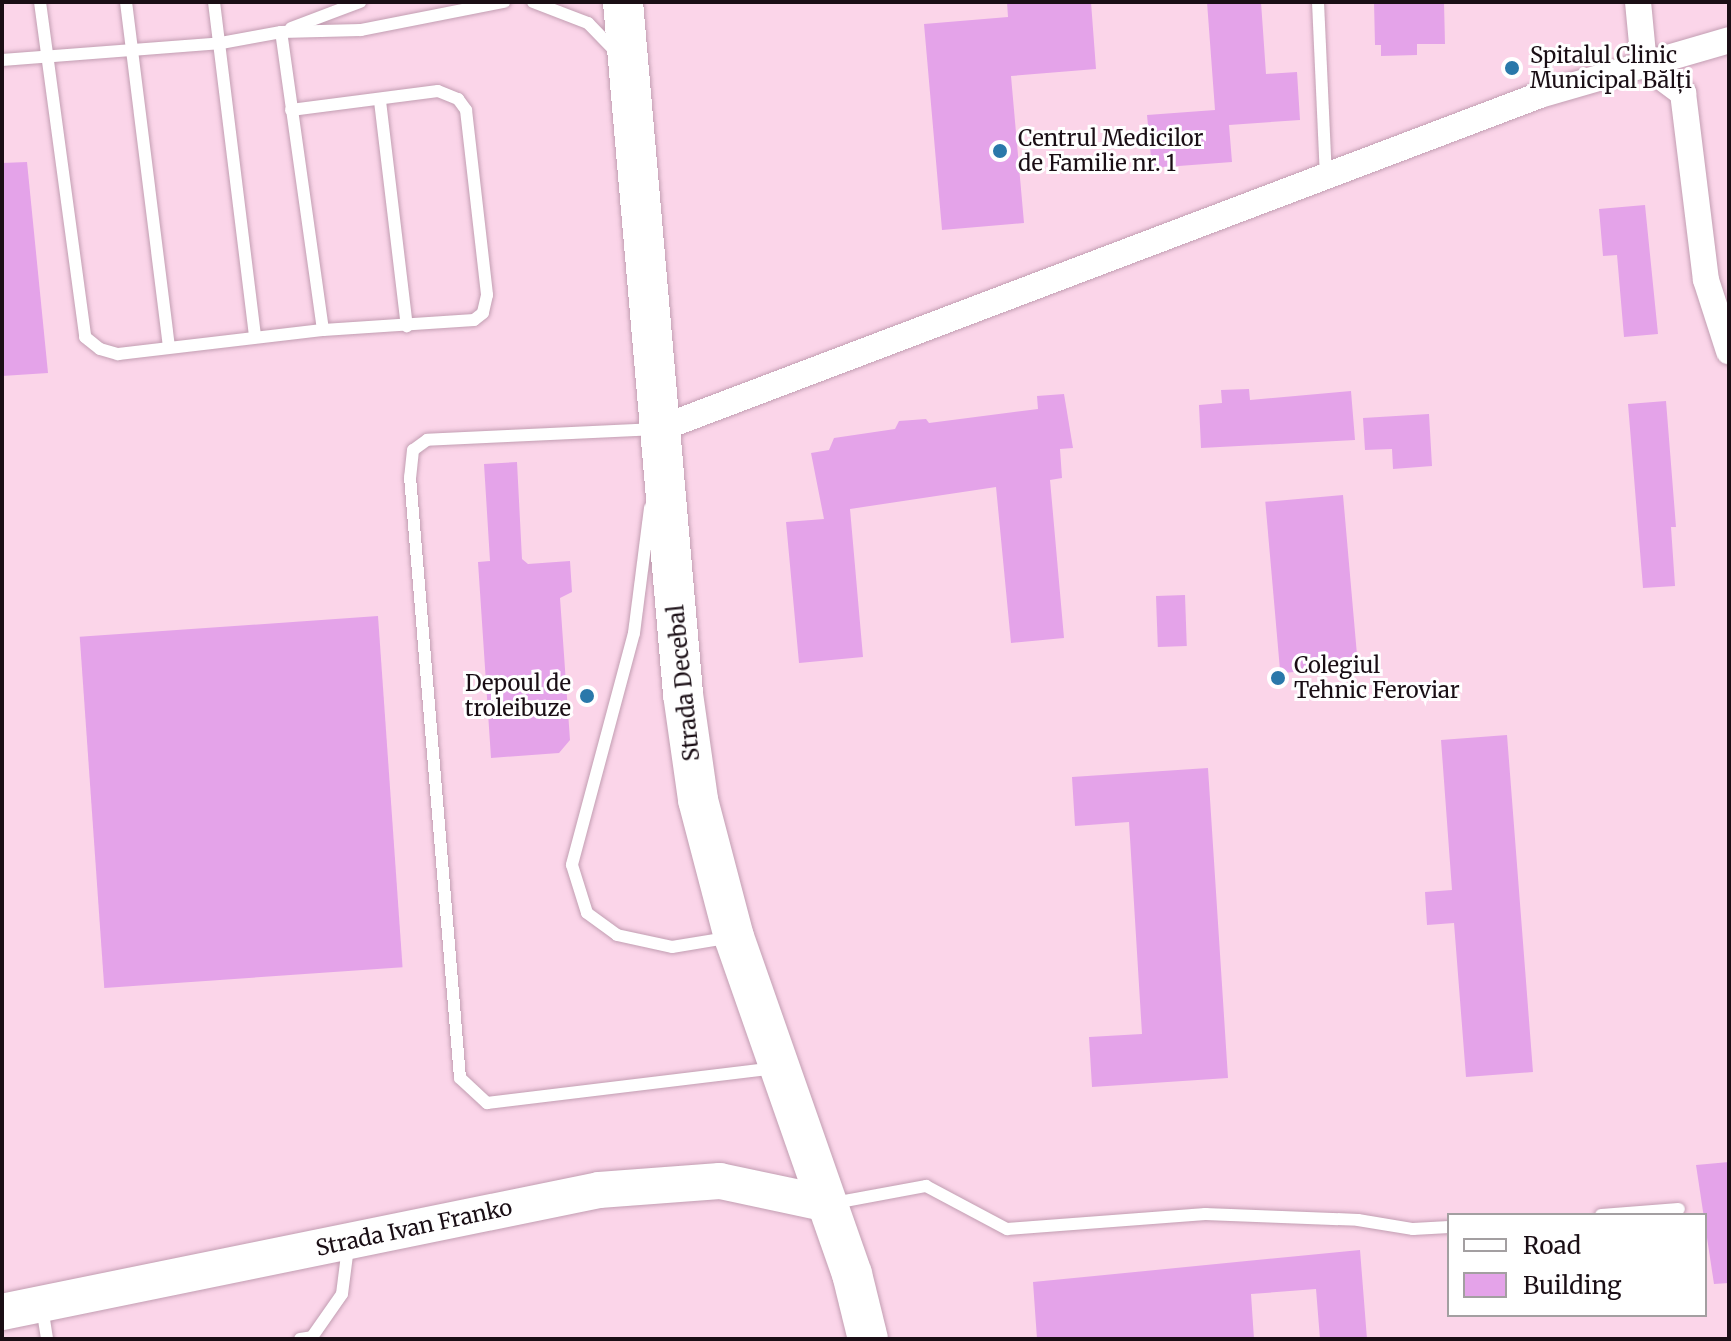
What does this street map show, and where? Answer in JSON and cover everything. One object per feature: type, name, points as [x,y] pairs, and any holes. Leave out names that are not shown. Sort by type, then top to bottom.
[{"type":"main road","name":"Strada Decebal","points":[[623,2],[659,429],[698,800],[734,937],[828,1204],[860,1333]]},
{"type":"main road","name":"Strada Ivan Franko","points":[[2,1312],[599,1190],[669,1182],[720,1181],[828,1204]]},
{"type":"street","points":[[1638,2],[1644,64],[1683,93],[1706,280],[1729,351]]},
{"type":"street","points":[[659,429],[1540,95],[1729,40]]},
{"type":"lane","points":[[40,2],[44,57],[85,337],[118,354],[255,336],[474,320],[483,313],[487,295],[466,110],[458,99],[438,91],[380,101],[291,110]]},
{"type":"lane","points":[[126,2],[169,345]]},
{"type":"lane","points":[[214,2],[255,336]]},
{"type":"lane","points":[[281,32],[360,2]]},
{"type":"lane","points":[[2,60],[221,43],[281,32],[361,30],[504,2]]},
{"type":"lane","points":[[533,2],[588,23],[607,39],[630,77]]},
{"type":"lane","points":[[1318,2],[1326,175]]},
{"type":"lane","points":[[281,32],[323,330]]},
{"type":"lane","points":[[380,101],[407,326]]},
{"type":"lane","points":[[734,937],[672,947],[617,935],[587,913],[572,865],[634,633],[659,429],[427,440],[413,450],[410,477],[460,1078],[487,1103],[780,1068]]},
{"type":"lane","points":[[828,1204],[926,1186],[1007,1229],[1205,1214],[1358,1220],[1413,1229],[1447,1227]]},
{"type":"lane","points":[[1627,1213],[1679,1209]]},
{"type":"lane","points":[[300,1339],[312,1337],[342,1294],[349,1241]]},
{"type":"lane","points":[[42,1304],[47,1339]]},
{"type":"building","points":[[1007,2],[1091,2],[1096,69],[1011,76],[1024,223],[942,230],[924,24],[1008,17]]},
{"type":"building","points":[[1207,2],[1261,2],[1266,74],[1297,72],[1300,120],[1229,125],[1232,162],[1152,168],[1147,115],[1215,110]]},
{"type":"building","points":[[1374,2],[1444,2],[1445,44],[1417,44],[1417,55],[1381,56],[1381,45],[1375,45]]},
{"type":"building","points":[[27,162],[48,373],[2,376],[2,163]]},
{"type":"building","points":[[1645,205],[1658,334],[1624,337],[1617,255],[1603,256],[1599,209]]},
{"type":"building","points":[[1249,389],[1250,400],[1351,391],[1355,440],[1201,448],[1199,405],[1222,403],[1221,390]]},
{"type":"building","points":[[1064,394],[1073,448],[1060,449],[1062,478],[1050,480],[1064,638],[1011,643],[996,487],[850,509],[863,657],[799,663],[786,522],[824,519],[811,453],[829,450],[834,438],[895,429],[899,421],[926,419],[929,423],[1038,409],[1037,396]]},
{"type":"building","points":[[1666,401],[1676,527],[1671,527],[1675,586],[1643,588],[1628,404]]},
{"type":"building","points":[[1429,414],[1432,466],[1393,469],[1392,449],[1365,450],[1363,418]]},
{"type":"building","points":[[517,462],[522,559],[528,564],[570,561],[572,592],[560,598],[570,740],[559,753],[491,758],[478,562],[490,561],[484,464]]},
{"type":"building","points":[[1343,495],[1358,666],[1280,673],[1265,502]]},
{"type":"building","points":[[1185,595],[1187,646],[1158,647],[1156,596]]},
{"type":"building","points":[[378,616],[403,967],[104,988],[80,637]]},
{"type":"building","points":[[1507,735],[1533,1072],[1466,1077],[1454,923],[1427,925],[1425,892],[1452,890],[1441,740]]},
{"type":"building","points":[[1208,768],[1228,1078],[1092,1087],[1089,1037],[1142,1034],[1129,822],[1075,826],[1072,777]]},
{"type":"building","points":[[1729,1162],[1729,1283],[1714,1284],[1707,1238],[1707,1213],[1703,1213],[1696,1165]]},
{"type":"building","points":[[1360,1250],[1367,1339],[1320,1339],[1316,1289],[1251,1294],[1254,1339],[1037,1339],[1033,1282]]},
{"type":"place","name":"Spitalul Clinic Municipal Bălți","points":[[1512,68]]},
{"type":"place","name":"Centrul Medicilor de Familie nr. 1","points":[[1000,151]]},
{"type":"place","name":"Colegiul Tehnic Feroviar","points":[[1278,678]]},
{"type":"place","name":"Depoul de troleibuze","points":[[587,696]]}]
